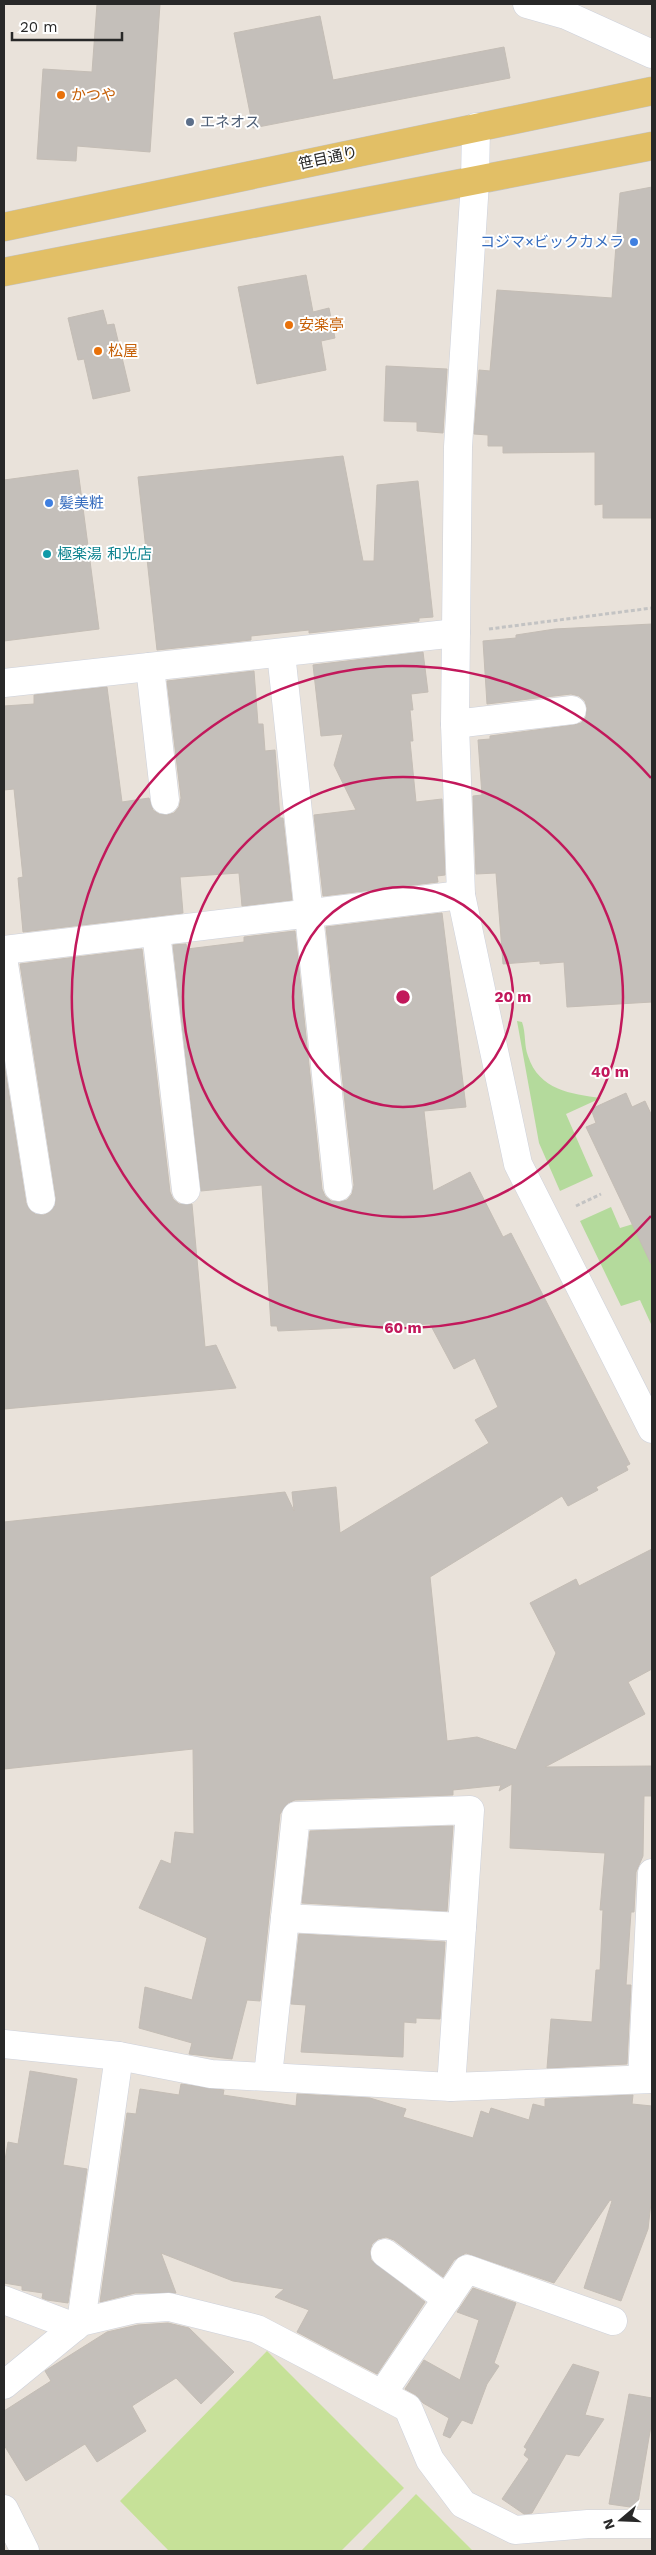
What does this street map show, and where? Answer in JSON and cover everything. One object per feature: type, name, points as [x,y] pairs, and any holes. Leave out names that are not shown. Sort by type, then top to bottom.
[{"type":"main road","name":"笹目通り","points":[[4,227],[652,91]]},
{"type":"main road","points":[[4,272],[475,182],[652,146]]},
{"type":"street","points":[[527,4],[564,9],[652,54]]},
{"type":"street","points":[[476,127],[475,182],[458,447],[455,724],[461,895],[518,1164],[652,1429]]},
{"type":"street","points":[[4,683],[456,633]]},
{"type":"street","points":[[281,653],[338,1187]]},
{"type":"street","points":[[150,667],[165,800]]},
{"type":"street","points":[[455,724],[572,710]]},
{"type":"street","points":[[4,950],[461,895]]},
{"type":"street","points":[[156,932],[186,1190]]},
{"type":"street","points":[[4,964],[41,1200]]},
{"type":"street","points":[[268,2076],[296,1816],[470,1810],[450,2087]]},
{"type":"street","points":[[4,2044],[119,2056],[211,2074],[450,2087],[647,2079],[652,1873]]},
{"type":"street","points":[[285,1918],[462,1927]]},
{"type":"street","points":[[78,2325],[119,2056]]},
{"type":"street","points":[[385,2253],[447,2299]]},
{"type":"street","points":[[382,2394],[467,2269],[613,2321]]},
{"type":"street","points":[[4,2300],[78,2325]]},
{"type":"street","points":[[4,2385],[78,2325],[136,2309],[169,2307],[257,2329],[408,2408],[430,2460],[463,2504],[515,2530],[588,2524],[652,2524]]},
{"type":"street","points":[[4,2509],[15,2544]]},
{"type":"path","points":[[456,633],[652,608]]},
{"type":"green space","points":[[517,1021],[522,1022],[528,1056],[540,1076],[548,1083],[568,1092],[601,1098],[566,1114],[593,1176],[560,1191],[539,1143]]},
{"type":"green space","points":[[611,1207],[620,1228],[633,1224],[652,1237],[651,1324],[640,1300],[621,1306],[580,1221]]},
{"type":"green space","points":[[267,2351],[404,2488],[341,2551],[169,2551],[120,2501]]},
{"type":"green space","points":[[416,2494],[473,2551],[361,2551]]},
{"type":"building","points":[[97,4],[160,4],[150,152],[77,146],[76,161],[37,159],[43,69],[92,72]]},
{"type":"building","points":[[320,16],[333,80],[504,47],[510,78],[253,128],[234,33]]},
{"type":"building","points":[[652,187],[652,518],[603,518],[603,504],[595,505],[595,452],[503,453],[503,446],[488,446],[488,435],[474,434],[479,370],[490,371],[497,290],[612,298],[620,193]]},
{"type":"building","name":"安楽亭","points":[[306,275],[313,312],[329,308],[335,338],[321,341],[326,370],[257,384],[238,287]]},
{"type":"building","name":"松屋","points":[[103,310],[107,325],[114,324],[130,391],[93,399],[84,359],[78,360],[68,318]]},
{"type":"building","points":[[386,366],[447,369],[443,433],[417,431],[417,422],[384,421]]},
{"type":"building","points":[[343,456],[363,561],[374,561],[377,485],[418,481],[433,617],[419,618],[419,621],[309,633],[309,630],[251,636],[251,640],[157,650],[138,477]]},
{"type":"building","name":"極楽湯 和光店","points":[[78,470],[99,629],[4,641],[4,480]]},
{"type":"building","points":[[652,624],[652,1002],[567,1007],[564,962],[540,964],[540,961],[503,964],[496,873],[476,874],[473,796],[482,795],[478,740],[490,739],[490,736],[581,723],[586,717],[587,708],[585,701],[579,696],[571,694],[487,704],[483,641],[516,638],[516,635],[555,629]]},
{"type":"building","points":[[423,652],[428,692],[411,694],[413,710],[410,710],[413,741],[410,741],[416,802],[442,799],[445,875],[437,876],[438,882],[323,896],[314,815],[356,810],[334,765],[343,734],[321,736],[313,665]]},
{"type":"building","points":[[254,671],[258,724],[263,724],[265,751],[275,750],[280,818],[283,818],[292,900],[242,906],[239,873],[180,877],[183,913],[23,932],[18,878],[23,877],[14,789],[4,790],[4,706],[34,704],[34,695],[107,687],[122,802],[149,798],[153,810],[159,814],[167,815],[174,813],[179,807],[181,798],[167,681]]},
{"type":"building","points":[[442,913],[466,1107],[424,1111],[433,1191],[470,1172],[503,1237],[511,1233],[630,1464],[626,1466],[628,1470],[596,1487],[598,1490],[568,1506],[562,1496],[430,1577],[447,1741],[477,1737],[516,1750],[556,1653],[530,1603],[576,1579],[579,1586],[652,1549],[652,1669],[628,1682],[645,1714],[545,1767],[652,1766],[652,1796],[644,1796],[643,1856],[636,1872],[634,1912],[631,1912],[626,1985],[631,1985],[627,2064],[547,2068],[551,2019],[592,2022],[596,1970],[600,1970],[603,1910],[600,1910],[605,1853],[510,1848],[512,1784],[499,1791],[501,1785],[453,1790],[453,1795],[295,1800],[288,1803],[280,1814],[260,2001],[247,2000],[232,2059],[189,2054],[192,2043],[139,2028],[145,1987],[192,2000],[207,1938],[139,1908],[161,1860],[171,1864],[175,1832],[194,1834],[193,1749],[4,1769],[4,1522],[285,1492],[294,1511],[292,1492],[336,1487],[340,1533],[489,1443],[475,1420],[498,1407],[475,1358],[454,1369],[430,1324],[278,1331],[277,1326],[271,1326],[262,1185],[201,1191],[173,945],[186,944],[187,949],[244,942],[244,937],[295,931],[322,1189],[325,1196],[331,1201],[340,1202],[347,1200],[352,1194],[354,1185],[326,927]]},
{"type":"building","points":[[142,949],[170,1192],[173,1199],[179,1204],[192,1204],[205,1347],[216,1345],[236,1388],[4,1409],[4,1063],[26,1203],[35,1214],[44,1215],[55,1206],[56,1198],[20,964]]},
{"type":"building","points":[[626,1093],[632,1107],[645,1101],[652,1116],[652,1266],[586,1127],[596,1123],[591,1109]]},
{"type":"building","points":[[453,1826],[447,1911],[302,1903],[310,1831]]},
{"type":"building","points":[[299,1934],[445,1942],[440,2019],[416,2018],[416,2023],[404,2022],[403,2057],[301,2052],[306,2005],[291,2004]]},
{"type":"building","points":[[30,2071],[77,2079],[63,2165],[87,2169],[68,2303],[47,2300],[42,2298],[43,2293],[22,2290],[22,2286],[4,2283],[4,2166],[8,2142],[18,2144]]},
{"type":"building","points":[[181,2084],[224,2090],[223,2095],[296,2106],[297,2094],[370,2098],[406,2109],[403,2117],[473,2138],[481,2111],[489,2114],[491,2108],[529,2120],[533,2104],[545,2107],[545,2099],[633,2095],[632,2104],[652,2106],[652,2194],[648,2229],[621,2301],[584,2288],[612,2201],[610,2200],[554,2283],[466,2253],[454,2260],[443,2277],[394,2240],[386,2237],[378,2239],[372,2244],[370,2251],[371,2260],[425,2302],[377,2374],[297,2332],[309,2310],[275,2297],[284,2289],[233,2281],[161,2253],[176,2293],[135,2293],[100,2302],[127,2113],[136,2114],[140,2089],[179,2095]]},
{"type":"building","points":[[473,2288],[516,2303],[494,2363],[499,2366],[487,2384],[472,2424],[462,2420],[450,2438],[443,2435],[449,2418],[423,2403],[416,2395],[405,2389],[424,2360],[460,2380],[479,2320],[457,2312]]},
{"type":"building","points":[[168,2323],[189,2328],[234,2372],[201,2404],[176,2378],[132,2406],[146,2431],[97,2462],[85,2444],[26,2481],[4,2445],[4,2411],[51,2381],[45,2371],[107,2332],[138,2325]]},
{"type":"building","points":[[573,2364],[599,2372],[585,2415],[604,2419],[579,2456],[566,2454],[532,2513],[524,2514],[502,2499],[529,2459],[524,2455],[527,2449],[524,2447]]},
{"type":"building","points":[[629,2394],[652,2398],[652,2420],[637,2508],[609,2504]]},
{"type":"place","name":"かつや","points":[[61,95]]},
{"type":"place","name":"エネオス","points":[[190,122]]},
{"type":"place","name":"コジマ×ビックカメラ","points":[[634,242]]},
{"type":"place","name":"安楽亭","points":[[289,325]]},
{"type":"place","name":"松屋","points":[[98,351]]},
{"type":"place","name":"髪美粧","points":[[49,503]]},
{"type":"place","name":"極楽湯 和光店","points":[[47,554]]}]
